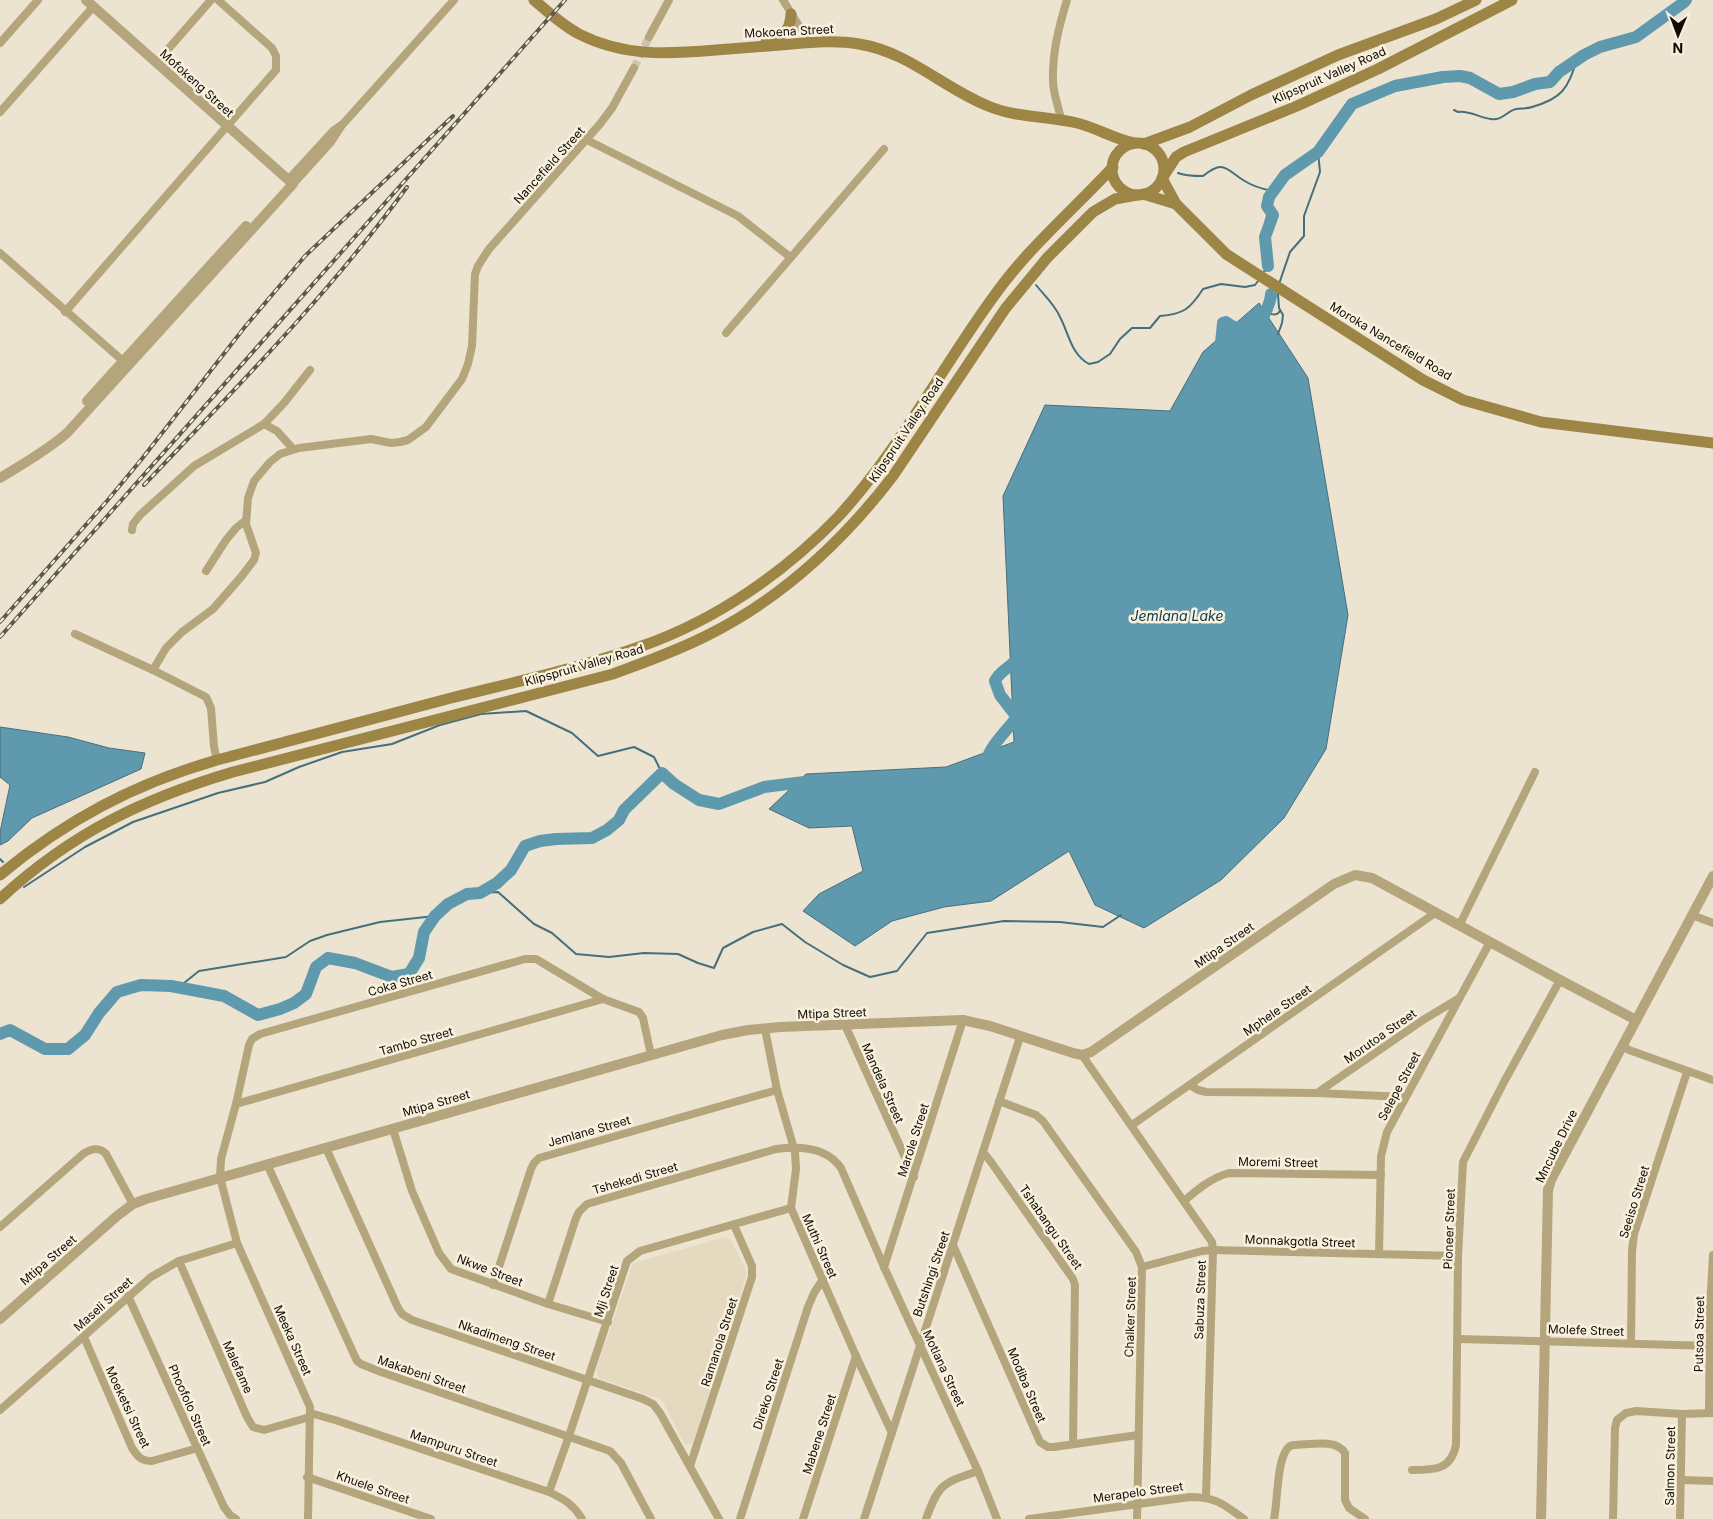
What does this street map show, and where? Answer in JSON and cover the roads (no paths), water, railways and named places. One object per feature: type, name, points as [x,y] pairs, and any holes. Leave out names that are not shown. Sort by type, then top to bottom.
[{"type":"main road","name":"Mokoena Street","points":[[534,0],[562,23],[598,42],[635,52],[652,54],[809,42],[843,42],[881,49],[914,63],[988,106],[1024,116],[1080,124],[1122,141],[1139,144]]},
{"type":"main road","name":"Klipspruit Valley Road","points":[[1139,144],[1190,127],[1251,95],[1338,56],[1436,19],[1476,0]]},
{"type":"main road","name":"Klipspruit Valley Road","points":[[1163,177],[1176,157],[1184,152],[1297,106],[1378,69],[1512,0]]},
{"type":"main road","points":[[755,46],[785,33],[789,28],[791,14]]},
{"type":"main road","points":[[1101,132],[1112,150],[1113,174],[1119,186],[1124,190],[1140,194],[1153,190],[1163,177],[1164,164],[1157,151],[1139,144],[1122,149],[1113,163]]},
{"type":"main road","name":"Klipspruit Valley Road","points":[[0,875],[50,836],[93,809],[148,782],[216,760],[606,658],[675,633],[751,590],[804,549],[856,496],[875,472],[1008,277],[1113,163]]},
{"type":"main road","name":"Moroka Nancefield Road","points":[[1163,177],[1176,204],[1226,254],[1239,264],[1423,380],[1463,400],[1541,422],[1713,443]]},
{"type":"main road","name":"Klipspruit Valley Road","points":[[0,899],[49,858],[78,838],[152,799],[233,772],[612,674],[658,658],[709,635],[778,591],[817,560],[850,528],[893,476],[1005,309],[1047,258],[1093,212],[1107,202],[1140,194]]},
{"type":"main road","name":"Moroka Nancefield Road","points":[[1140,194],[1176,204]]},
{"type":"street","points":[[0,43],[38,0]]},
{"type":"street","points":[[156,63],[211,0]]},
{"type":"street","points":[[65,312],[274,74],[277,60],[272,48],[218,0]]},
{"type":"street","points":[[0,478],[22,464],[55,436],[290,182],[331,142],[343,124],[454,0]]},
{"type":"street","points":[[649,37],[669,0]]},
{"type":"street","points":[[783,0],[809,42]]},
{"type":"street","points":[[1062,120],[1053,83],[1058,29],[1067,0]]},
{"type":"street","points":[[0,112],[88,2]]},
{"type":"street","name":"Mofokeng Street","points":[[88,2],[290,182]]},
{"type":"street","name":"Nancefield Street","points":[[293,449],[371,439],[400,442],[408,440],[426,427],[462,379],[468,364],[472,346],[475,274],[478,266],[489,249],[587,140],[612,108],[634,68]]},
{"type":"street","points":[[587,140],[738,216],[790,257]]},
{"type":"street","points":[[726,333],[884,148]]},
{"type":"street","points":[[22,464],[30,461],[67,433],[290,182]]},
{"type":"street","points":[[0,253],[123,361]]},
{"type":"street","points":[[132,530],[133,524],[140,514],[194,466],[232,441],[264,424],[284,403],[310,370]]},
{"type":"street","points":[[153,670],[166,648],[182,632],[213,609],[254,560],[256,553],[246,527],[248,498],[254,481],[260,472],[280,454],[293,449],[277,431],[264,424]]},
{"type":"street","points":[[206,571],[226,540],[246,520]]},
{"type":"street","points":[[75,634],[202,694],[209,700],[216,760]]},
{"type":"street","points":[[1459,926],[1535,772]]},
{"type":"street","name":"Mtipa Street","points":[[0,1319],[133,1204],[220,1177],[722,1035],[765,1029],[963,1020],[990,1026],[1082,1055],[1099,1047],[1334,884],[1355,875],[1372,878],[1435,914],[1636,1020]]},
{"type":"street","name":"Mncube Drive","points":[[1541,1519],[1548,1190],[1558,1167],[1622,1045],[1713,876]]},
{"type":"street","name":"Mphele Street","points":[[1132,1125],[1435,914]]},
{"type":"street","points":[[1692,915],[1713,923]]},
{"type":"street","name":"Selepe Street","points":[[1379,1254],[1383,1143],[1387,1132],[1490,942]]},
{"type":"street","name":"Coka Street","points":[[220,1177],[221,1159],[250,1041],[255,1036],[269,1032],[531,958],[542,961],[603,999],[642,1014],[651,1055]]},
{"type":"street","name":"Pioneer Street","points":[[1412,1470],[1442,1467],[1450,1462],[1454,1456],[1456,1445],[1458,1256],[1463,1162],[1560,980]]},
{"type":"street","name":"Tambo Street","points":[[236,1104],[603,999]]},
{"type":"street","name":"Morutoa Street","points":[[1317,1093],[1423,1020],[1458,999]]},
{"type":"street","name":"Marole Street","points":[[884,1266],[963,1020]]},
{"type":"street","name":"Mandela Street","points":[[845,1025],[914,1177]]},
{"type":"street","name":"Muthi Street","points":[[765,1029],[777,1090],[794,1146],[796,1161],[791,1208],[892,1433]]},
{"type":"street","name":"Butshingi Street","points":[[864,1519],[1020,1036]]},
{"type":"street","points":[[1622,1045],[1629,1050],[1713,1080]]},
{"type":"street","name":"Sabuza Street","points":[[1082,1055],[1212,1242],[1206,1497]]},
{"type":"street","name":"Seeiso Street","points":[[1631,1343],[1632,1251],[1634,1234],[1687,1072]]},
{"type":"street","points":[[1190,1085],[1206,1092],[1317,1093],[1406,1097]]},
{"type":"street","name":"Jemlane Street","points":[[493,1285],[531,1169],[539,1158],[777,1090]]},
{"type":"street","name":"Chalker Street","points":[[999,1101],[1036,1115],[1043,1121],[1136,1252],[1142,1267],[1137,1519]]},
{"type":"street","name":"Nkwe Street","points":[[393,1129],[412,1191],[439,1253],[452,1269],[548,1304],[608,1322]]},
{"type":"street","name":"Motlana Street","points":[[794,1146],[810,1149],[829,1156],[838,1163],[978,1471],[997,1519]]},
{"type":"street","name":"Tshekedi Street","points":[[548,1304],[576,1218],[587,1204],[776,1149],[794,1146]]},
{"type":"street","name":"Nkadimeng Street","points":[[326,1148],[402,1314],[412,1320],[644,1399],[653,1404],[660,1413],[719,1519]]},
{"type":"street","points":[[0,1228],[83,1154],[92,1149],[99,1149],[106,1154],[133,1204]]},
{"type":"street","name":"Tshabangu Street","points":[[983,1152],[992,1162],[1073,1279],[1076,1291],[1073,1444]]},
{"type":"street","name":"Makabeni Street","points":[[268,1164],[360,1364],[601,1448],[616,1456],[651,1519]]},
{"type":"street","name":"Moremi Street","points":[[1184,1200],[1203,1185],[1218,1176],[1228,1173],[1381,1175]]},
{"type":"street","name":"Meeka Street","points":[[220,1177],[237,1243],[308,1400],[310,1415],[308,1519]]},
{"type":"street","name":"Mji Street","points":[[549,1492],[608,1322],[625,1266],[632,1256],[640,1251],[791,1208]]},
{"type":"street","name":"Ramanola Street","points":[[690,1466],[752,1277],[752,1266],[734,1225]]},
{"type":"street","name":"Maseli Street","points":[[0,1410],[128,1296],[158,1272],[179,1261],[237,1243]]},
{"type":"street","name":"Modiba Street","points":[[953,1245],[1036,1437],[1040,1442],[1048,1446],[1138,1435]]},
{"type":"street","name":"Monnakgotla Street","points":[[1142,1267],[1195,1252],[1213,1250],[1458,1256]]},
{"type":"street","name":"Putsoa Street","points":[[1711,1413],[1712,1346],[1710,1308],[1713,1255]]},
{"type":"street","name":"Malefame","points":[[179,1261],[253,1427],[264,1430],[310,1415]]},
{"type":"street","name":"Direko Street","points":[[740,1519],[808,1307],[814,1292],[823,1279]]},
{"type":"street","name":"Phoofolo Street","points":[[128,1296],[224,1507],[236,1519]]},
{"type":"street","name":"Moeketsi Street","points":[[84,1336],[132,1448],[140,1459],[144,1461],[152,1460],[198,1448]]},
{"type":"street","name":"Molefe Street","points":[[1458,1339],[1712,1346]]},
{"type":"street","name":"Mabene Street","points":[[803,1519],[856,1356]]},
{"type":"street","points":[[1613,1519],[1616,1420],[1626,1413],[1636,1411],[1682,1414],[1711,1413]]},
{"type":"street","name":"Salmon Street","points":[[1680,1519],[1682,1414]]},
{"type":"street","name":"Mampuru Street","points":[[310,1415],[353,1426],[549,1492],[565,1499],[574,1506],[582,1519]]},
{"type":"street","points":[[1274,1519],[1281,1463],[1286,1449],[1293,1445],[1331,1444],[1342,1448],[1345,1453],[1345,1500],[1347,1505],[1365,1519]]},
{"type":"street","points":[[926,1519],[940,1488],[958,1478],[978,1471]]},
{"type":"street","name":"Khuele Street","points":[[308,1477],[431,1519]]},
{"type":"street","points":[[1681,1480],[1713,1481]]},
{"type":"street","name":"Merapelo Street","points":[[1029,1519],[1073,1516],[1137,1503],[1190,1496],[1206,1497],[1220,1502],[1244,1519]]},
{"type":"water","name":"Jemlana Lake","points":[[1259,303],[1308,378],[1348,615],[1326,749],[1284,818],[1221,880],[1144,928],[1095,905],[1069,851],[991,901],[944,907],[892,921],[855,946],[803,911],[819,894],[863,871],[852,826],[809,828],[769,809],[806,774],[946,767],[1014,742],[1003,496],[1045,405],[1170,411],[1203,352]]},
{"type":"water","points":[[0,727],[68,737],[109,748],[145,753],[141,769],[32,818],[8,841],[0,845],[0,832],[10,785],[0,777]]},
{"type":"waterway","points":[[1268,266],[1265,237],[1273,215],[1267,206],[1269,197],[1285,175],[1318,152],[1352,104],[1395,86],[1443,77],[1460,76],[1470,78],[1499,94],[1550,82],[1559,72],[1584,55],[1600,47],[1636,37],[1686,0]]},
{"type":"waterway","points":[[1454,110],[1495,119],[1516,109],[1530,108],[1542,104],[1557,96],[1567,85],[1577,60]]},
{"type":"waterway","points":[[1279,284],[1290,252],[1304,236],[1304,216],[1320,172],[1318,152]]},
{"type":"waterway","points":[[1178,173],[1203,176],[1220,167],[1228,169],[1250,184],[1273,191]]},
{"type":"waterway","points":[[1265,237],[1265,223],[1269,209]]},
{"type":"waterway","points":[[1263,273],[1268,266]]},
{"type":"waterway","points":[[1036,285],[1058,313],[1078,355],[1089,364],[1098,362],[1110,354],[1120,339],[1132,328],[1150,328],[1160,316],[1175,314],[1186,309],[1203,289],[1221,284],[1245,287],[1255,285],[1258,281]]},
{"type":"waterway","points":[[1215,351],[1221,343],[1223,323],[1226,322],[1240,328],[1250,328],[1259,324],[1270,302],[1271,294]]},
{"type":"waterway","points":[[1278,294],[1279,308],[1283,315],[1278,334]]},
{"type":"waterway","points":[[1266,311],[1271,314],[1280,311]]},
{"type":"waterway","points":[[985,765],[990,751],[1017,717],[1000,695],[995,681],[1001,673],[1016,661],[1021,653]]},
{"type":"waterway","points":[[24,887],[85,847],[133,822],[218,793],[265,782],[299,767],[342,752],[392,744],[440,725],[481,714],[526,711],[572,733],[598,756],[634,747],[654,757],[662,773]]},
{"type":"waterway","points":[[0,1034],[10,1030],[45,1049],[68,1049],[85,1035],[99,1013],[117,992],[141,985],[171,986],[224,996],[258,1015],[294,1003],[306,994],[316,967],[328,958],[355,963],[392,977],[409,974],[419,958],[424,932],[435,916],[448,904],[467,894],[480,893],[497,883],[511,870],[525,846],[540,841],[556,839],[592,838],[607,830],[619,820],[624,810],[662,773],[674,784],[699,800],[719,804],[764,787],[812,781]]},
{"type":"waterway","points":[[0,859],[3,862]]},
{"type":"waterway","points":[[480,893],[498,892],[534,924],[552,933],[576,954],[609,957],[644,953],[678,954],[714,968],[723,948],[753,932],[782,924],[805,942],[843,965],[870,977],[897,971],[927,933],[1004,921],[1060,922],[1103,927],[1121,915]]},
{"type":"waterway","points":[[179,987],[199,971],[286,957],[310,941],[327,935],[380,922],[435,916]]},
{"type":"tunnel","points":[[634,68],[649,37]]},
{"type":"railway","points":[[0,637],[565,0]]},
{"type":"railway","points":[[0,622],[107,501],[244,328],[305,256],[453,116]]},
{"type":"railway","points":[[144,485],[247,377],[314,303],[377,227],[407,187]]}]
